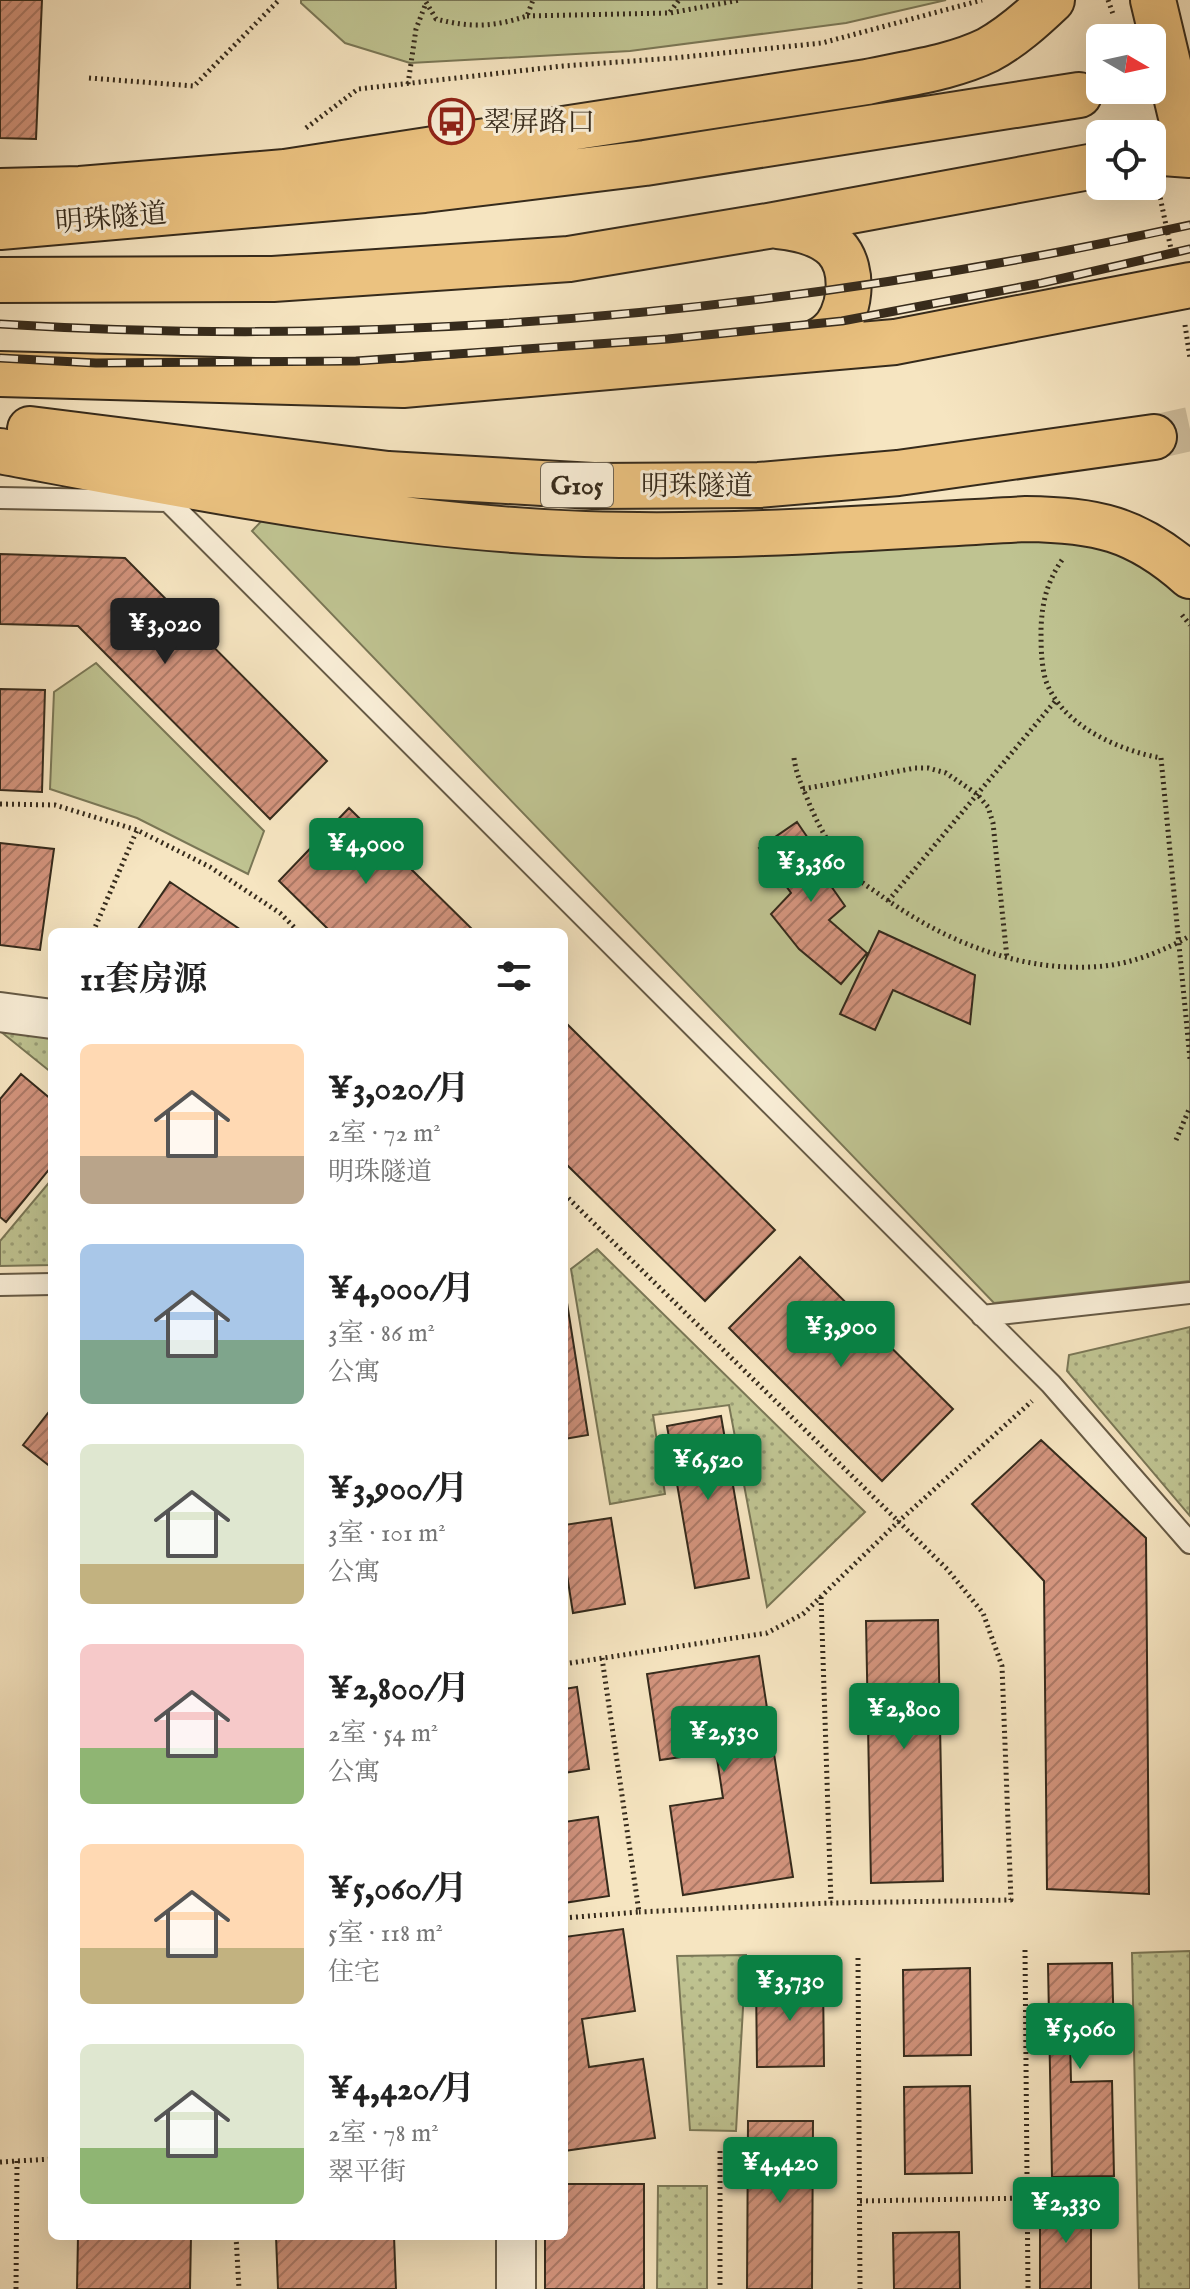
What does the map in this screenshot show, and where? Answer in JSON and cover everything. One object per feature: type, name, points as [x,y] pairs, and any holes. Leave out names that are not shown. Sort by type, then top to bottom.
[{"type":"main road","points":[[0,191],[80,189],[285,172],[867,82],[944,65],[988,50],[1027,24],[1052,0]]},
{"type":"main road","points":[[1153,0],[1184,106],[1190,156],[1166,153]]},
{"type":"main road","name":"明珠隧道","points":[[0,227],[424,190],[629,165],[1079,95]]},
{"type":"main road","points":[[0,280],[273,279],[554,260],[774,225],[1086,168]]},
{"type":"main road","points":[[774,225],[795,228],[827,241],[838,250],[848,280],[844,313],[831,333],[816,343],[793,351]]},
{"type":"main road","points":[[0,374],[403,385],[895,342],[1190,285]]},
{"type":"main road","name":"明珠隧道","points":[[0,425],[388,474],[593,486],[759,485],[898,473],[1154,437]]},
{"type":"main road","points":[[0,451],[237,494],[418,520],[583,534],[715,536],[1026,519],[1072,520],[1113,527],[1146,543],[1190,576]]},
{"type":"street","points":[[0,1012],[48,1018]]},
{"type":"street","points":[[516,2240],[516,2289]]},
{"type":"lane","points":[[0,498],[168,501],[1051,1384],[1190,1543]]},
{"type":"lane","points":[[0,1285],[48,1284]]},
{"type":"lane","points":[[982,1316],[1190,1293]]},
{"type":"path","points":[[89,78],[194,86],[279,0]]},
{"type":"path","points":[[527,16],[533,0]]},
{"type":"path","points":[[670,13],[679,0]]},
{"type":"path","points":[[427,1],[436,19],[462,26],[498,25],[527,16],[670,13],[740,0]]},
{"type":"path","points":[[297,135],[358,89],[563,66],[822,43],[982,0]]},
{"type":"path","points":[[408,84],[416,29],[427,1]]},
{"type":"path","points":[[1068,552],[1051,576],[1043,602],[1041,653],[1046,679],[1056,700],[1071,717],[1123,748],[1161,758],[1190,1059]]},
{"type":"path","points":[[888,901],[1056,700]]},
{"type":"path","points":[[794,758],[803,789],[829,843],[856,877],[910,916],[957,939],[1007,958],[1039,965],[1106,966],[1147,956],[1190,936]]},
{"type":"path","points":[[803,789],[915,768],[946,773],[977,794],[988,807],[993,823],[1007,958]]},
{"type":"path","points":[[0,804],[55,805],[137,830],[210,867],[280,913],[295,928]]},
{"type":"path","points":[[95,928],[137,830]]},
{"type":"path","points":[[1176,1140],[1190,1107]]},
{"type":"path","points":[[568,1198],[947,1569],[983,1613],[1002,1666],[1011,1900],[831,1903],[568,1918]]},
{"type":"path","points":[[568,1663],[767,1633],[803,1614],[898,1522],[1051,1384]]},
{"type":"path","points":[[821,1596],[831,1903]]},
{"type":"path","points":[[602,1658],[639,1912]]},
{"type":"path","points":[[1025,1950],[1028,2289]]},
{"type":"path","points":[[858,1958],[860,2289]]},
{"type":"path","points":[[720,2151],[720,2289]]},
{"type":"path","points":[[0,2162],[48,2159]]},
{"type":"path","points":[[16,2289],[17,2161]]},
{"type":"path","points":[[860,2201],[1027,2198]]},
{"type":"path","points":[[236,2240],[239,2289]]},
{"type":"green space","points":[[301,0],[946,0],[846,23],[630,51],[410,63],[345,43]]},
{"type":"green space","points":[[273,509],[1046,531],[1160,566],[1190,599],[1190,1281],[994,1303],[252,531]]},
{"type":"green space","points":[[96,663],[264,831],[248,874],[137,818],[50,789],[54,692]]},
{"type":"green space","points":[[0,1031],[48,1037],[48,1070]]},
{"type":"green space","points":[[48,1184],[48,1265],[0,1266],[0,1241]]},
{"type":"green space","points":[[597,1249],[865,1512],[767,1607],[729,1405],[653,1415],[665,1494],[610,1504],[571,1269]]},
{"type":"green space","points":[[1190,1327],[1190,1516],[1067,1371],[1069,1355]]},
{"type":"green space","points":[[1190,1951],[1190,2289],[1139,2289],[1132,1953]]},
{"type":"green space","points":[[746,1955],[736,2131],[690,2130],[677,1956]]},
{"type":"green space","points":[[658,2186],[707,2186],[707,2289],[657,2289]]},
{"type":"building","points":[[0,0],[42,0],[36,139],[0,138]]},
{"type":"building","points":[[0,554],[125,558],[327,761],[270,819],[78,626],[0,624]]},
{"type":"building","points":[[0,689],[45,690],[42,792],[0,790]]},
{"type":"building","points":[[349,808],[471,928],[327,928],[279,881]]},
{"type":"building","points":[[797,822],[829,869],[824,876],[845,906],[829,920],[867,953],[841,984],[799,949],[771,914],[791,893],[759,848]]},
{"type":"building","points":[[0,843],[54,849],[40,950],[0,945]]},
{"type":"building","points":[[170,882],[238,928],[139,928]]},
{"type":"building","points":[[879,931],[975,975],[970,1024],[893,990],[875,1030],[840,1014]]},
{"type":"building","points":[[568,1025],[775,1230],[705,1301],[568,1166]]},
{"type":"building","points":[[21,1074],[48,1097],[48,1171],[6,1222],[0,1217],[0,1099]]},
{"type":"building","points":[[800,1257],[953,1409],[882,1481],[729,1328]]},
{"type":"building","points":[[568,1309],[588,1435],[568,1438]]},
{"type":"building","points":[[48,1413],[48,1465],[23,1445]]},
{"type":"building","points":[[721,1416],[749,1578],[695,1588],[667,1426]]},
{"type":"building","points":[[1041,1440],[1146,1538],[1149,1894],[1047,1889],[1044,1581],[972,1504]]},
{"type":"building","points":[[611,1518],[625,1604],[573,1613],[568,1581],[568,1524]]},
{"type":"building","points":[[938,1620],[943,1881],[871,1883],[866,1621]]},
{"type":"building","points":[[759,1656],[793,1877],[683,1895],[670,1806],[723,1798],[716,1752],[660,1760],[647,1674]]},
{"type":"building","points":[[577,1687],[589,1769],[568,1772],[568,1688]]},
{"type":"building","points":[[598,1817],[609,1896],[568,1902],[568,1821]]},
{"type":"building","points":[[623,1929],[635,2011],[582,2019],[589,2067],[643,2059],[655,2138],[568,2150],[568,1936]]},
{"type":"building","points":[[1112,1963],[1114,2036],[1070,2037],[1071,2082],[1112,2081],[1114,2176],[1052,2177],[1048,1964]]},
{"type":"building","points":[[970,1968],[971,2055],[904,2056],[903,1970]]},
{"type":"building","points":[[823,1979],[824,2066],[757,2067],[756,1980]]},
{"type":"building","points":[[970,2086],[972,2173],[905,2174],[904,2087]]},
{"type":"building","points":[[748,2121],[813,2121],[812,2289],[747,2289]]},
{"type":"building","points":[[568,2184],[644,2184],[644,2289],[545,2289],[545,2240],[568,2240]]},
{"type":"building","points":[[1040,2201],[1091,2201],[1091,2289],[1040,2289]]},
{"type":"building","points":[[959,2232],[960,2289],[894,2289],[893,2233]]},
{"type":"building","points":[[78,2240],[191,2240],[190,2289],[77,2289]]},
{"type":"building","points":[[276,2240],[394,2240],[396,2289],[278,2289]]},
{"type":"tunnel","points":[[1154,437],[1190,429]]},
{"type":"railway","points":[[0,324],[150,330],[299,331],[449,326],[598,316],[747,301],[896,280],[1043,255],[1190,225]]},
{"type":"railway","points":[[0,358],[96,363],[356,361],[668,339],[842,321],[1042,283],[1190,249]]},
{"type":"place","name":"翠屏路口","points":[[452,121]]}]
